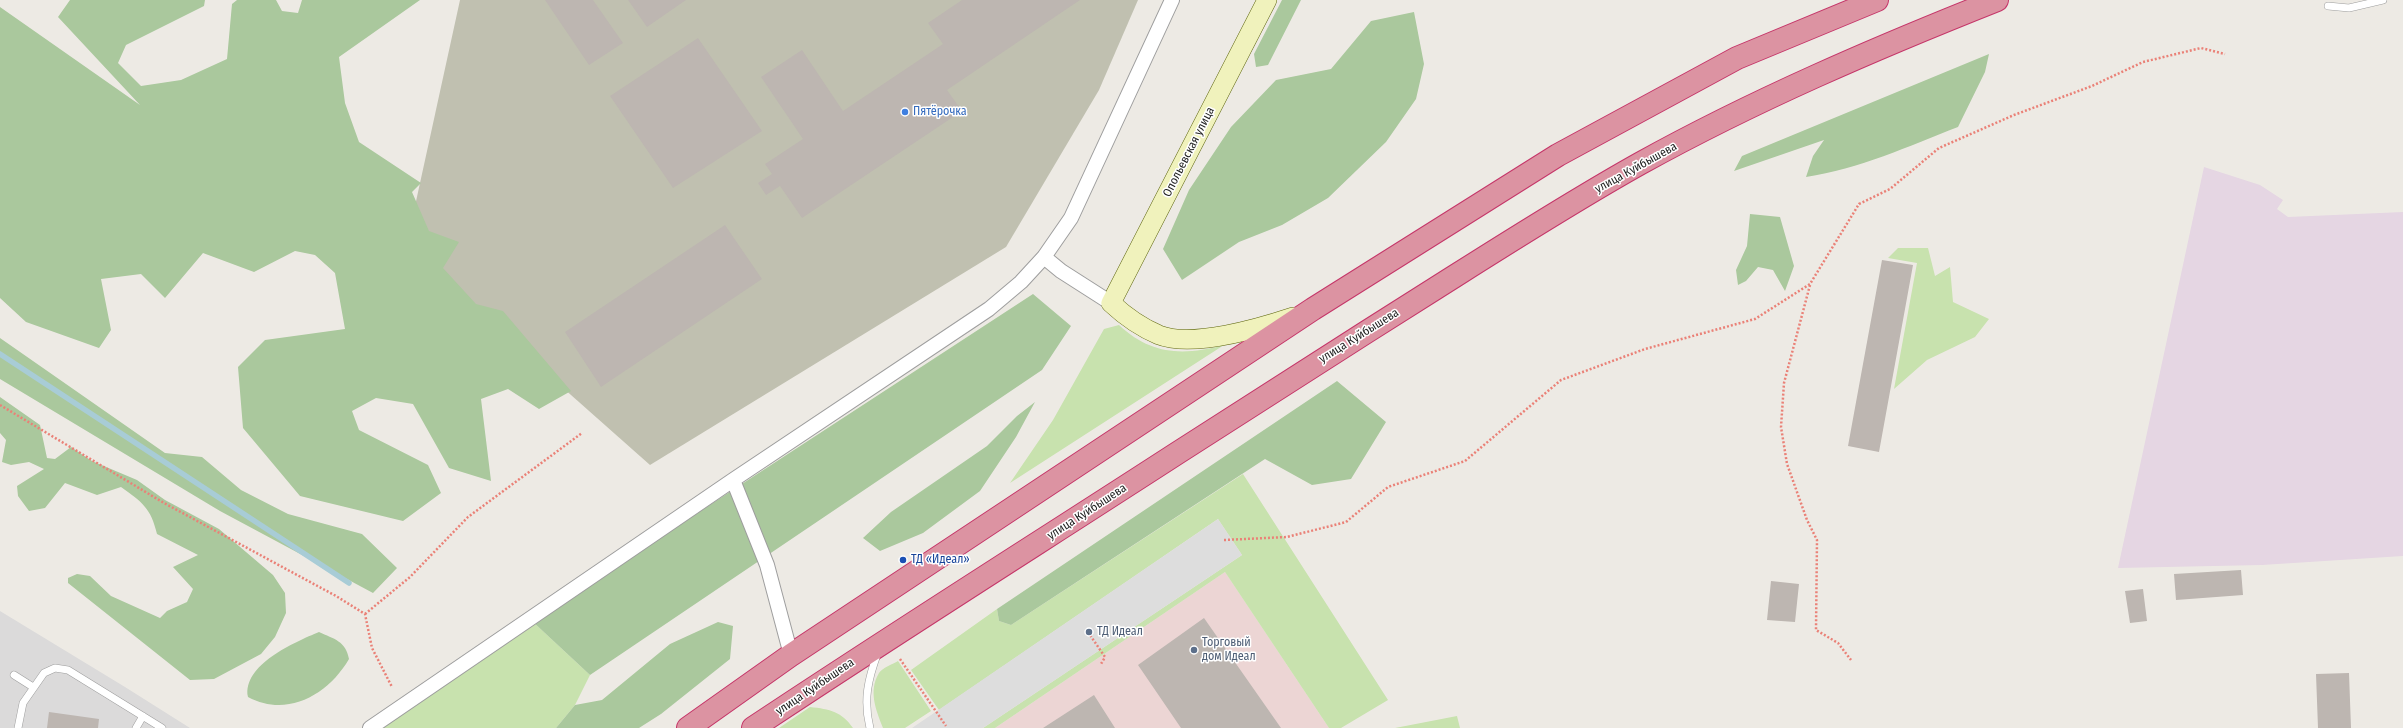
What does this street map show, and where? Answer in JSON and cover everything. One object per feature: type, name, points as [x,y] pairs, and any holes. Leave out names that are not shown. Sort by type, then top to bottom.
[{"type":"highway","points":[[688,728],[791,655],[1313,309],[1558,155],[1737,58],[1877,0]]},
{"type":"highway","name":"улица Куйбышева","points":[[753,728],[882,642],[978,583],[1294,378],[1514,239],[1641,163],[1762,101],[1938,23],[1997,0]]},
{"type":"street","points":[[370,728],[733,480],[989,308],[1021,282],[1044,257],[1071,218],[1172,0]]},
{"type":"street","name":"Опольевская улица","points":[[1111,303],[1267,0]]},
{"type":"street","points":[[1044,257],[1061,271],[1111,303],[1131,321],[1160,335],[1188,340],[1267,326],[1313,309]]},
{"type":"street","points":[[733,480],[767,564],[791,655]]},
{"type":"lane","points":[[2328,6],[2349,8],[2383,0]]},
{"type":"lane","points":[[870,728],[866,709],[869,676],[882,642]]},
{"type":"lane","points":[[18,728],[23,703],[44,673],[55,668],[68,670],[162,728]]},
{"type":"lane","points":[[14,675],[33,687]]},
{"type":"lane","points":[[136,728],[143,716]]},
{"type":"path","points":[[1851,660],[1838,643],[1816,630],[1817,540],[1807,520],[1787,464],[1781,427],[1784,383],[1810,284],[1859,204],[1890,189],[1940,148],[2014,115],[2092,86],[2143,62],[2201,48],[2225,54]]},
{"type":"path","points":[[1224,540],[1286,537],[1346,522],[1388,487],[1465,461],[1561,380],[1645,349],[1755,319],[1810,284]]},
{"type":"path","points":[[0,404],[164,503],[336,596],[365,614],[372,648],[392,687]]},
{"type":"path","points":[[365,614],[410,577],[468,517],[582,433]]},
{"type":"path","points":[[1088,632],[1104,657],[1101,664]]},
{"type":"path","points":[[900,659],[946,726]]},
{"type":"shaded area","points":[[460,0],[1138,0],[1099,90],[1006,247],[650,465],[483,317],[408,238]]},
{"type":"shaded area","points":[[2204,167],[2260,185],[2283,200],[2277,209],[2288,217],[2403,212],[2403,556],[2262,565],[2118,568]]},
{"type":"shaded area","name":"ТД Идеал","points":[[1218,519],[1242,555],[983,728],[912,728]]},
{"type":"shaded area","name":"Торговый дом Идеал","points":[[1225,572],[1329,728],[995,728]]},
{"type":"shaded area","points":[[0,611],[125,687],[190,728],[0,728]]},
{"type":"green space","points":[[70,0],[205,0],[204,6],[126,45],[118,63],[141,86],[181,80],[227,59],[232,4],[237,0],[276,0],[282,11],[298,13],[302,0],[420,0],[339,57],[345,103],[359,142],[421,183],[412,192],[429,231],[459,242],[443,268],[476,304],[503,311],[571,391],[539,409],[508,389],[481,399],[491,481],[449,468],[413,404],[376,398],[352,411],[359,430],[428,465],[441,493],[403,521],[300,496],[243,428],[238,367],[265,340],[345,329],[335,273],[315,255],[295,251],[254,272],[203,253],[165,298],[141,274],[101,279],[111,330],[99,348],[26,322],[0,298],[0,7],[140,105],[58,17]]},
{"type":"green space","points":[[1282,0],[1301,0],[1268,65],[1256,67],[1254,54]]},
{"type":"green space","points":[[1414,12],[1424,64],[1416,99],[1386,142],[1328,198],[1282,225],[1239,242],[1182,280],[1163,249],[1189,190],[1231,127],[1276,80],[1331,69],[1371,21]]},
{"type":"green space","points":[[1989,54],[1985,72],[1958,127],[1864,163],[1806,177],[1813,156],[1824,140],[1734,171],[1742,156]]},
{"type":"green space","points":[[1750,214],[1780,217],[1794,266],[1785,291],[1773,270],[1758,267],[1746,281],[1738,285],[1736,270],[1747,246]]},
{"type":"green space","points":[[1898,248],[1928,248],[1935,276],[1950,267],[1953,302],[1989,319],[1975,337],[1927,360],[1894,389],[1917,263],[1888,258]]},
{"type":"green space","points":[[1033,294],[1071,326],[1042,370],[590,675],[532,621]]},
{"type":"green space","points":[[1119,325],[1131,335],[1143,342],[1168,350],[1195,351],[1224,345],[1010,483],[1053,420],[1104,329]]},
{"type":"green space","points":[[0,338],[165,453],[202,457],[241,490],[288,514],[362,534],[397,568],[373,593],[220,511],[0,379]]},
{"type":"green space","points":[[1337,381],[1386,422],[1351,479],[1312,485],[1265,459],[1011,625],[999,621],[997,609]]},
{"type":"green space","points":[[0,397],[40,425],[47,458],[55,459],[71,447],[92,461],[137,480],[165,500],[219,529],[273,575],[285,593],[286,613],[275,637],[261,654],[214,679],[190,680],[68,583],[68,578],[77,574],[90,576],[111,596],[160,618],[167,611],[187,602],[193,589],[173,567],[198,555],[157,534],[152,518],[145,506],[121,487],[97,495],[65,483],[45,508],[29,511],[18,496],[17,486],[44,469],[29,462],[11,465],[2,462],[6,440],[0,433]]},
{"type":"green space","points":[[1035,402],[1016,437],[980,491],[923,533],[880,551],[863,538],[891,512],[987,446],[1017,416]]},
{"type":"green space","points":[[1243,474],[1388,700],[1341,728],[1329,728],[1225,572],[995,728],[983,728],[1242,555],[1218,519],[939,710],[911,670],[997,609],[999,621],[1011,625]]},
{"type":"green space","points":[[532,621],[590,675],[575,705],[556,728],[381,728]]},
{"type":"green space","points":[[718,622],[733,626],[730,659],[661,714],[639,728],[556,728],[575,705],[602,700],[670,644]]},
{"type":"green space","points":[[319,632],[342,644],[349,659],[330,683],[318,692],[292,704],[277,705],[263,703],[248,697],[248,685],[253,675],[262,665],[272,656],[284,649]]},
{"type":"green space","points":[[898,661],[931,711],[905,728],[883,728],[874,700],[874,687],[880,671]]},
{"type":"green space","points":[[810,707],[835,712],[844,718],[853,728],[779,728]]},
{"type":"green space","points":[[1457,716],[1460,728],[1395,728]]},
{"type":"building","points":[[545,0],[593,0],[623,43],[589,65]]},
{"type":"building","points":[[628,0],[686,0],[647,27]]},
{"type":"building","points":[[962,0],[1080,0],[947,90],[962,111],[802,218],[780,186],[766,195],[758,183],[772,174],[765,164],[803,139],[761,77],[802,50],[843,111],[943,44],[928,23]]},
{"type":"building","points":[[698,38],[762,131],[673,188],[610,96]]},
{"type":"building","points":[[725,225],[762,279],[601,387],[565,332]]},
{"type":"building","points":[[1882,260],[1913,265],[1879,452],[1848,446]]},
{"type":"building","points":[[2241,570],[2243,595],[2176,600],[2174,574]]},
{"type":"building","points":[[1771,581],[1799,584],[1795,622],[1767,620]]},
{"type":"building","points":[[2143,589],[2147,621],[2130,623],[2125,591]]},
{"type":"building","points":[[1204,618],[1281,728],[1181,728],[1138,665]]},
{"type":"building","points":[[2349,673],[2351,728],[2318,728],[2316,674]]},
{"type":"building","points":[[1094,695],[1115,728],[1043,728]]},
{"type":"building","points":[[49,712],[99,719],[98,728],[47,728]]},
{"type":"waterway","points":[[0,354],[349,583]]},
{"type":"place","name":"Пятёрочка","points":[[905,112]]},
{"type":"place","name":"ТД «Идеал»","points":[[903,560]]},
{"type":"place","name":"ТД Идеал","points":[[1089,632]]},
{"type":"place","name":"Торговый дом Идеал","points":[[1194,650]]}]
